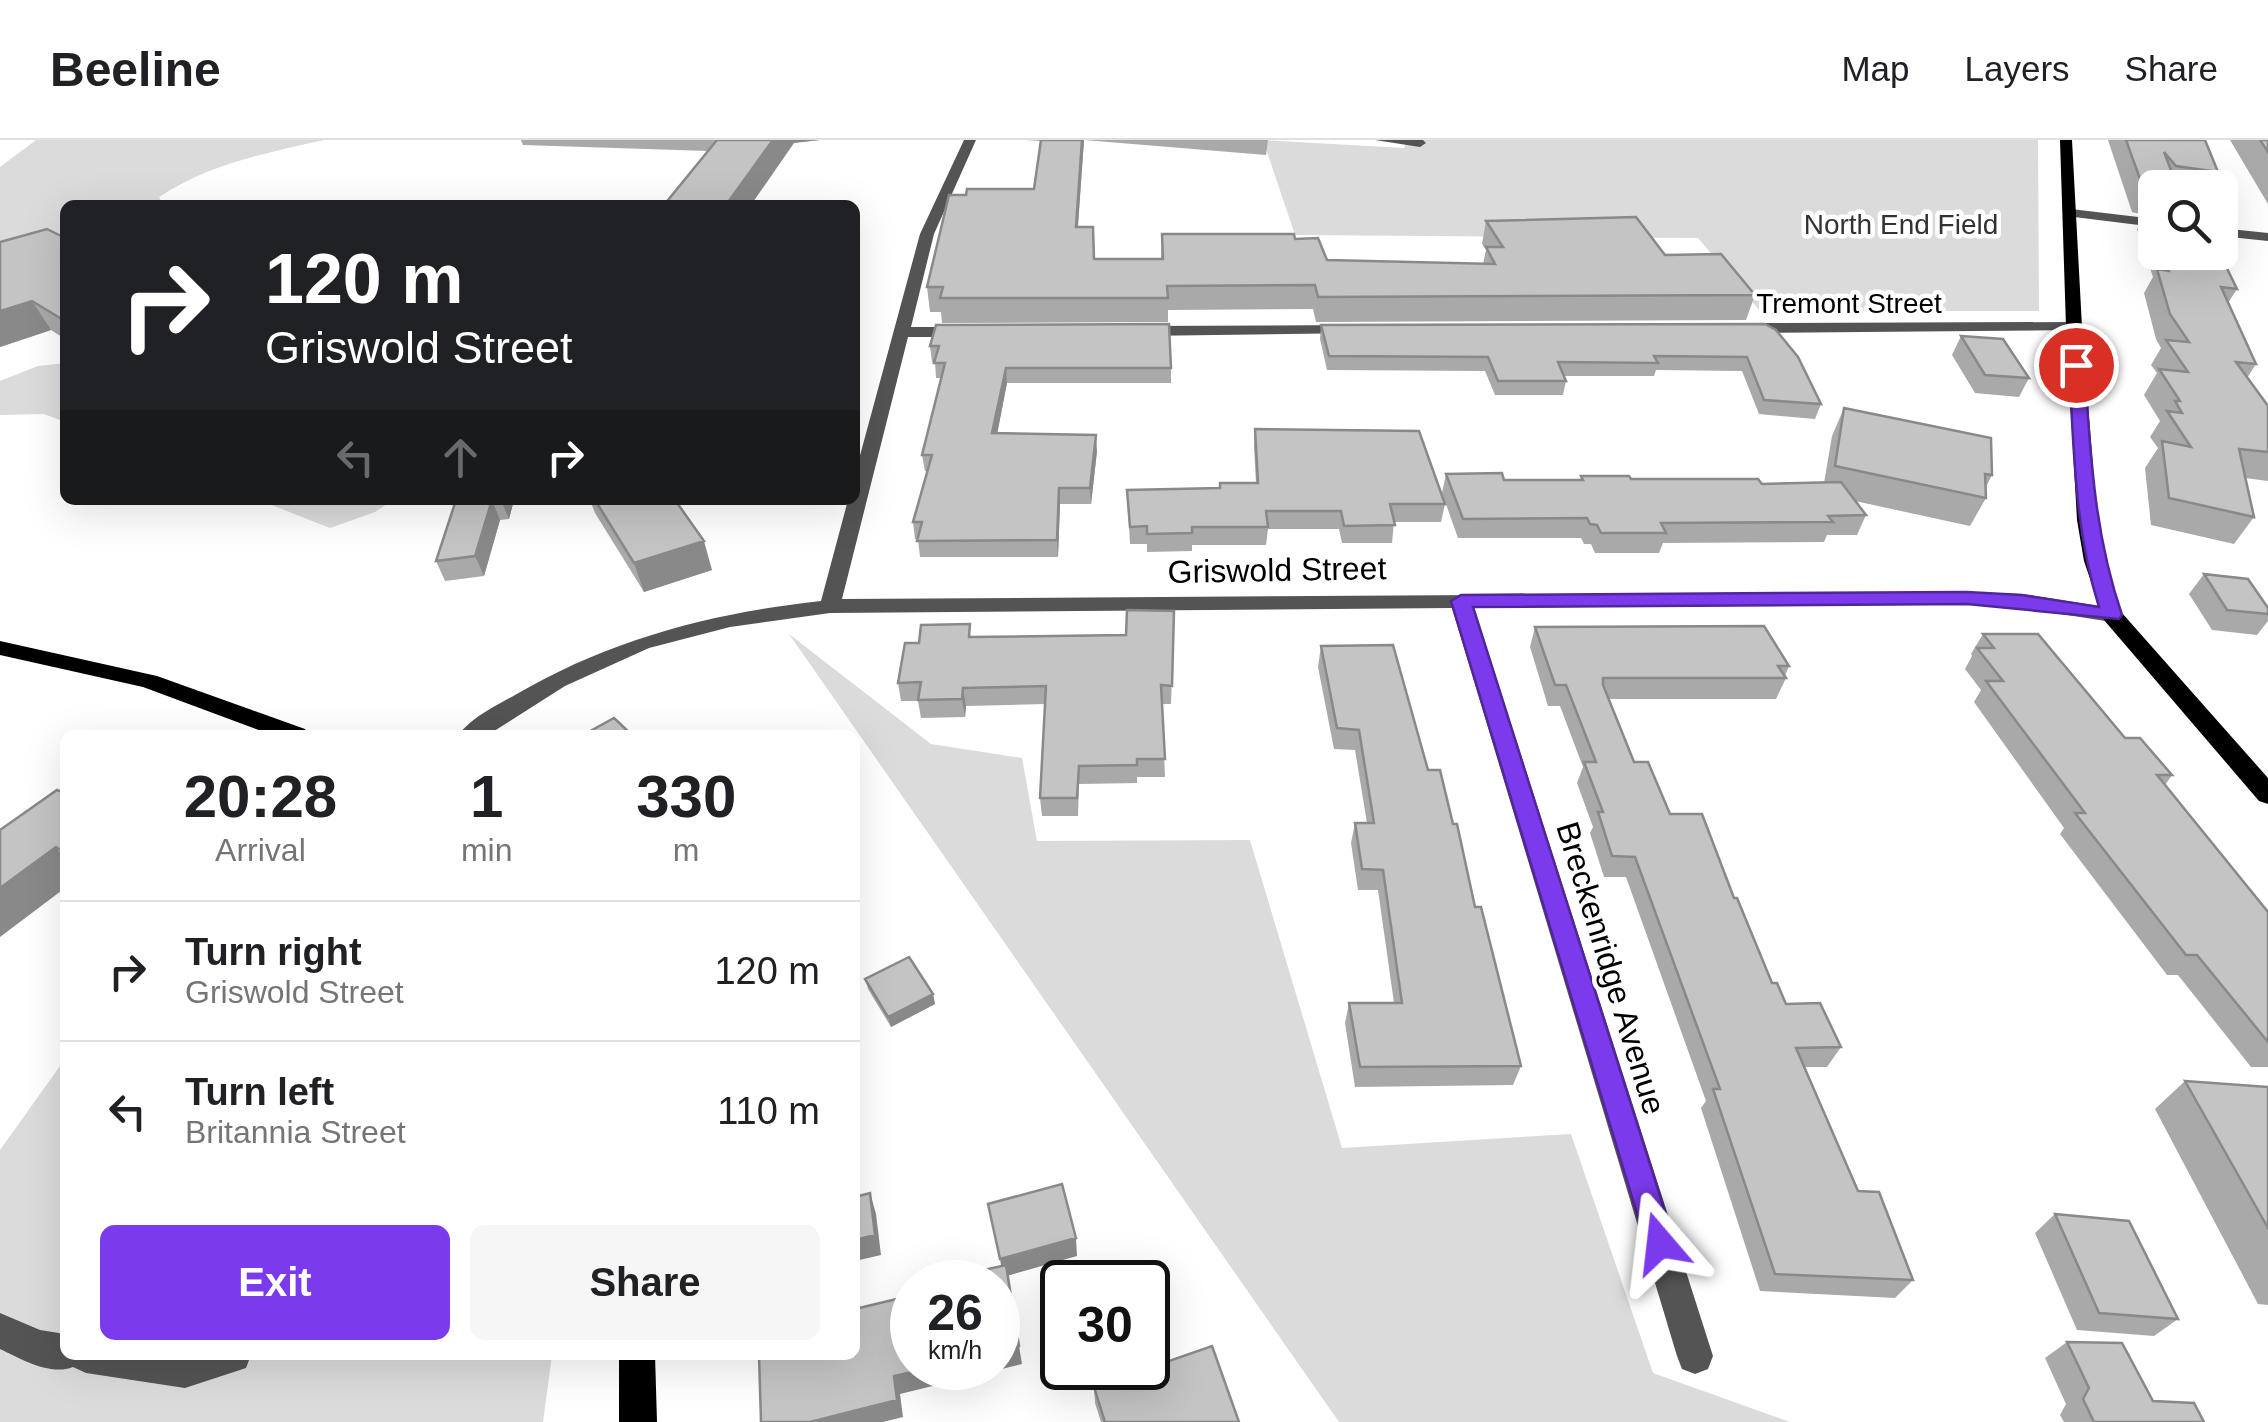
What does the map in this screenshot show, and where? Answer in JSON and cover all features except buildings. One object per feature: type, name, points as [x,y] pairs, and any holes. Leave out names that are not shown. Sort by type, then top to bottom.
[{"type":"main road","points":[[2066,140],[2074,326],[2087,520],[2094,561],[2112,615],[2268,795]]},
{"type":"main road","points":[[0,648],[149,681],[282,730]]},
{"type":"main road","points":[[637,1360],[638,1422]]},
{"type":"street","points":[[860,495],[927,234],[970,140]]},
{"type":"street","points":[[1380,140],[1420,143]]},
{"type":"street","points":[[2070,213],[2138,222]]},
{"type":"street","points":[[2238,234],[2268,238]]},
{"type":"street","name":"Tremont Street","points":[[1717,328],[2074,326]]},
{"type":"street","points":[[1122,331],[1380,330]]},
{"type":"street","points":[[904,332],[984,332]]},
{"type":"street","points":[[830,606],[857,505]]},
{"type":"street","name":"Griswold Street","points":[[479,730],[574,669],[632,644],[759,613],[830,606],[1967,598],[2022,601],[2112,615]]},
{"type":"street","name":"Breckenridge Avenue","points":[[1461,601],[1695,1356]]},
{"type":"street","points":[[0,1331],[39,1348],[60,1351]]},
{"type":"street","points":[[119,1360],[185,1370],[217,1360]]},
{"type":"green space","points":[[36,140],[324,140],[238,161],[179,185],[159,197],[160,200],[60,200],[60,239],[0,258],[0,167]]},
{"type":"green space","name":"North End Field","points":[[1263,140],[1404,148],[1407,140],[2038,140],[2039,311],[1760,311],[1698,238],[1295,235]]},
{"type":"green space","points":[[60,364],[60,420],[44,414],[0,415],[0,381],[38,366]]},
{"type":"green space","points":[[272,505],[386,505],[330,528]]},
{"type":"green space","points":[[789,634],[931,744],[1022,758],[1037,841],[1250,840],[1342,1148],[1571,1134],[1653,1373],[1790,1422],[1339,1422],[860,736],[860,730],[856,730]]},
{"type":"green space","points":[[60,1066],[60,1360],[551,1360],[543,1422],[0,1422],[0,1150]]},
{"type":"route","points":[[1660,1243],[1461,601],[1967,598],[2022,601],[2112,615],[2094,561],[2087,520],[2076,365]]}]
